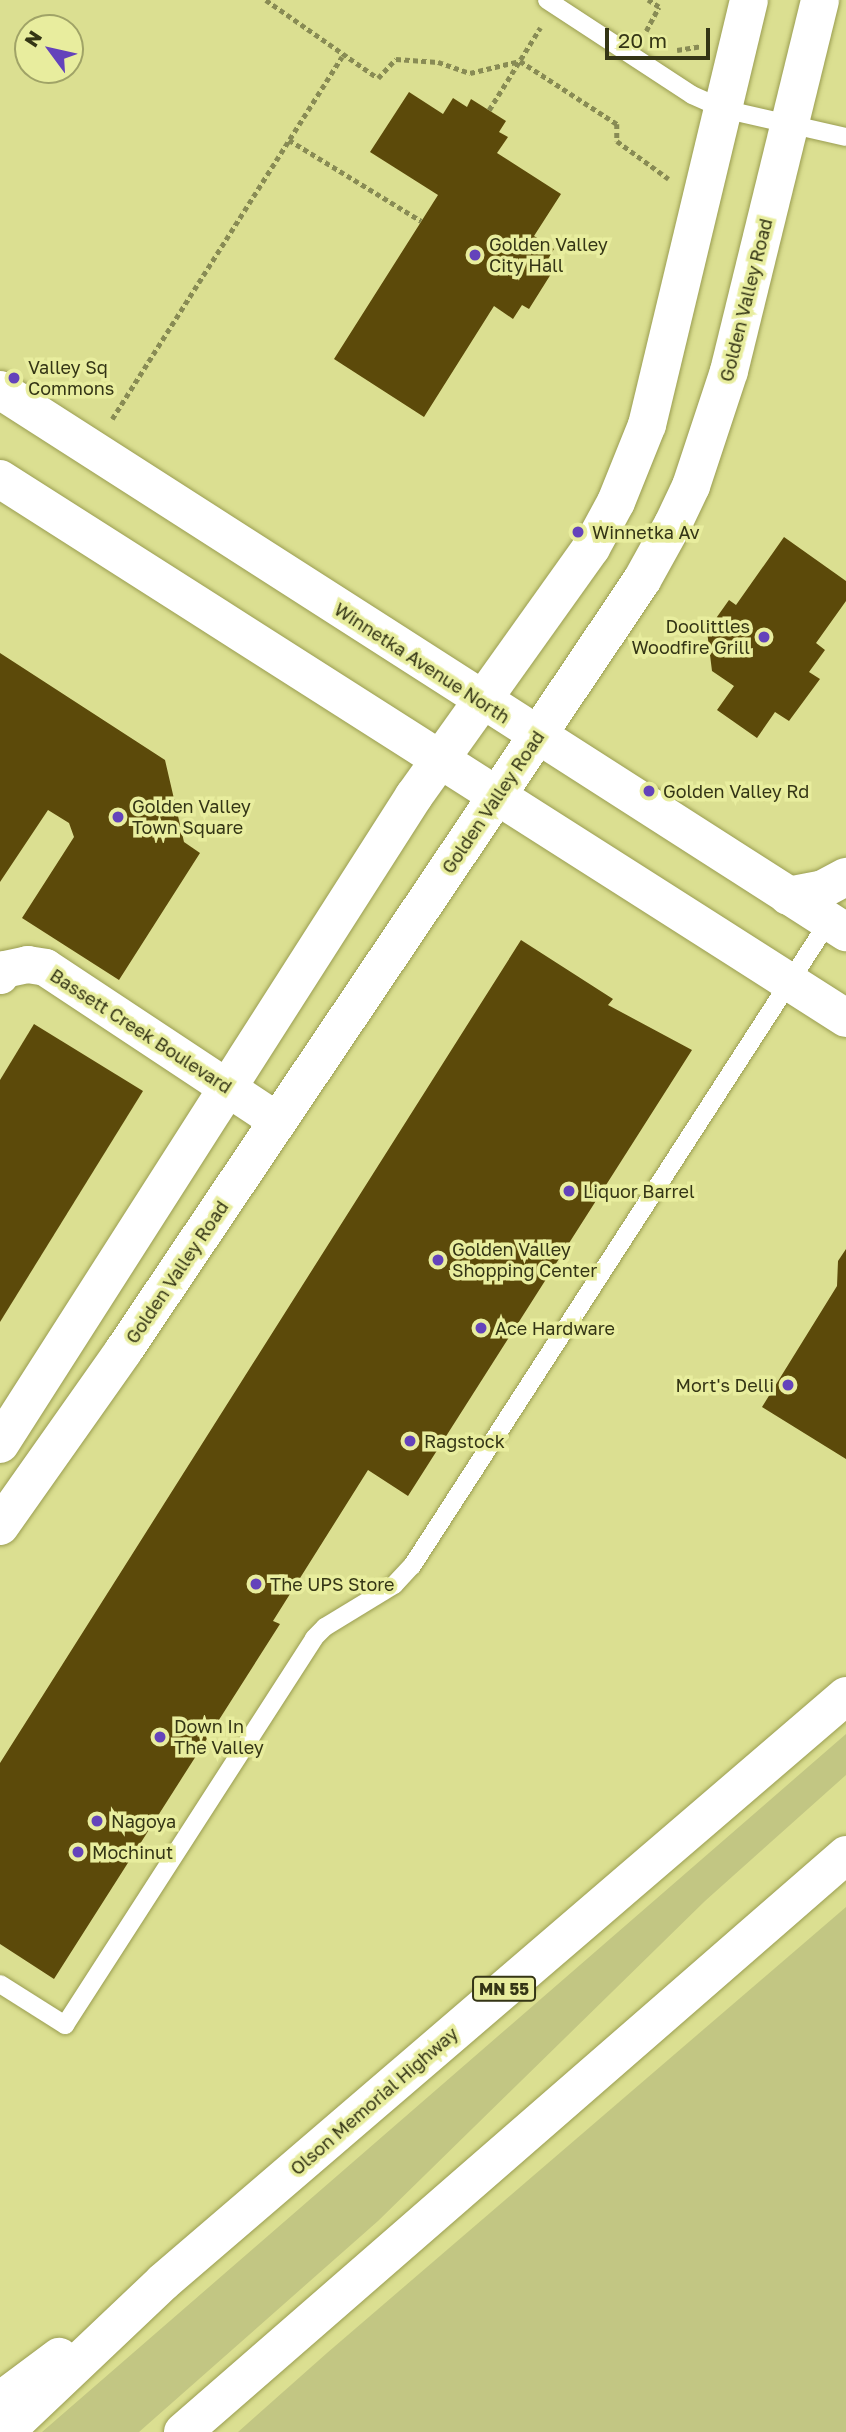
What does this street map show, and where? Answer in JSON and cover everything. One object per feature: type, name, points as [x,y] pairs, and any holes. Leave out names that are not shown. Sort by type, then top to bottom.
[{"type":"main road","points":[[1,1442],[225,1086],[439,762],[591,548],[634,464],[667,350],[749,0]]},
{"type":"main road","name":"Golden Valley Road","points":[[0,1526],[278,1121],[642,580],[691,486],[730,371],[820,0]]},
{"type":"main road","name":"Winnetka Avenue North","points":[[0,390],[837,927]]},
{"type":"main road","points":[[0,479],[439,762],[846,1018]]},
{"type":"main road","points":[[788,896],[823,889],[846,877]]},
{"type":"main road","name":"Olson Memorial Highway","points":[[5,2432],[163,2282],[846,1696]]},
{"type":"main road","points":[[183,2432],[846,1854]]},
{"type":"main road","points":[[0,2401],[163,2282]]},
{"type":"street","name":"Bassett Creek Boulevard","points":[[0,975],[4,969],[27,964],[45,967],[278,1121]]},
{"type":"street","points":[[1,1442],[41,1468]]},
{"type":"lane","points":[[551,3],[692,95],[723,109],[790,122],[846,137]]},
{"type":"lane","points":[[0,1984],[65,2025],[314,1638],[325,1627],[394,1585],[412,1566],[789,982],[837,927]]},
{"type":"path","points":[[266,0],[342,57],[378,78],[396,60],[438,62],[471,73],[520,61],[617,124],[617,141],[672,181]]},
{"type":"path","points":[[648,0],[659,7],[645,30],[654,36]]},
{"type":"path","points":[[489,110],[520,61],[551,3]]},
{"type":"path","points":[[672,47],[681,53],[705,45]]},
{"type":"path","points":[[93,450],[342,57]]},
{"type":"path","points":[[289,140],[421,221]]},
{"type":"green space","points":[[846,1734],[846,1775],[705,1901],[378,2221],[139,2432],[42,2432]]},
{"type":"green space","points":[[846,1907],[846,2432],[238,2432],[327,2353]]},
{"type":"building","name":"Golden Valley City Hall","points":[[409,92],[443,114],[453,98],[467,107],[471,99],[506,121],[499,132],[508,137],[497,153],[561,194],[534,236],[554,249],[547,261],[556,266],[529,309],[522,305],[513,319],[494,306],[424,417],[334,359],[438,195],[370,152]]},
{"type":"building","name":"Doolittles Woodfire Grill","points":[[784,537],[846,581],[846,601],[816,643],[825,650],[809,672],[820,679],[789,721],[775,712],[757,738],[717,710],[734,686],[712,671],[707,631],[729,600],[736,605]]},
{"type":"building","name":"Golden Valley Town Square","points":[[0,653],[165,760],[184,842],[200,853],[119,980],[22,918],[74,837],[69,823],[48,810],[0,882]]},
{"type":"building","name":"Golden Valley Shopping Center","points":[[521,940],[613,999],[608,1005],[692,1050],[408,1496],[368,1470],[273,1621],[280,1624],[54,1979],[0,1944],[0,1763]]},
{"type":"building","points":[[34,1024],[143,1091],[0,1322],[0,1080]]},
{"type":"building","points":[[846,1249],[846,1459],[762,1407],[837,1286],[838,1261]]},
{"type":"place","name":"Golden Valley City Hall","points":[[475,255]]},
{"type":"place","name":"Valley Sq Commons","points":[[14,378]]},
{"type":"place","name":"Winnetka Av","points":[[578,532]]},
{"type":"place","name":"Doolittles Woodfire Grill","points":[[764,637]]},
{"type":"place","name":"Golden Valley Rd","points":[[649,791]]},
{"type":"place","name":"Golden Valley Town Square","points":[[118,817]]},
{"type":"place","name":"Liquor Barrel","points":[[569,1191]]},
{"type":"place","name":"Golden Valley Shopping Center","points":[[438,1260]]},
{"type":"place","name":"Ace Hardware","points":[[481,1328]]},
{"type":"place","name":"Mort's Delli","points":[[788,1385]]},
{"type":"place","name":"Ragstock","points":[[410,1441]]},
{"type":"place","name":"The UPS Store","points":[[256,1584]]},
{"type":"place","name":"Down In The Valley","points":[[160,1737]]},
{"type":"place","name":"Nagoya","points":[[97,1821]]},
{"type":"place","name":"Mochinut","points":[[78,1852]]}]
